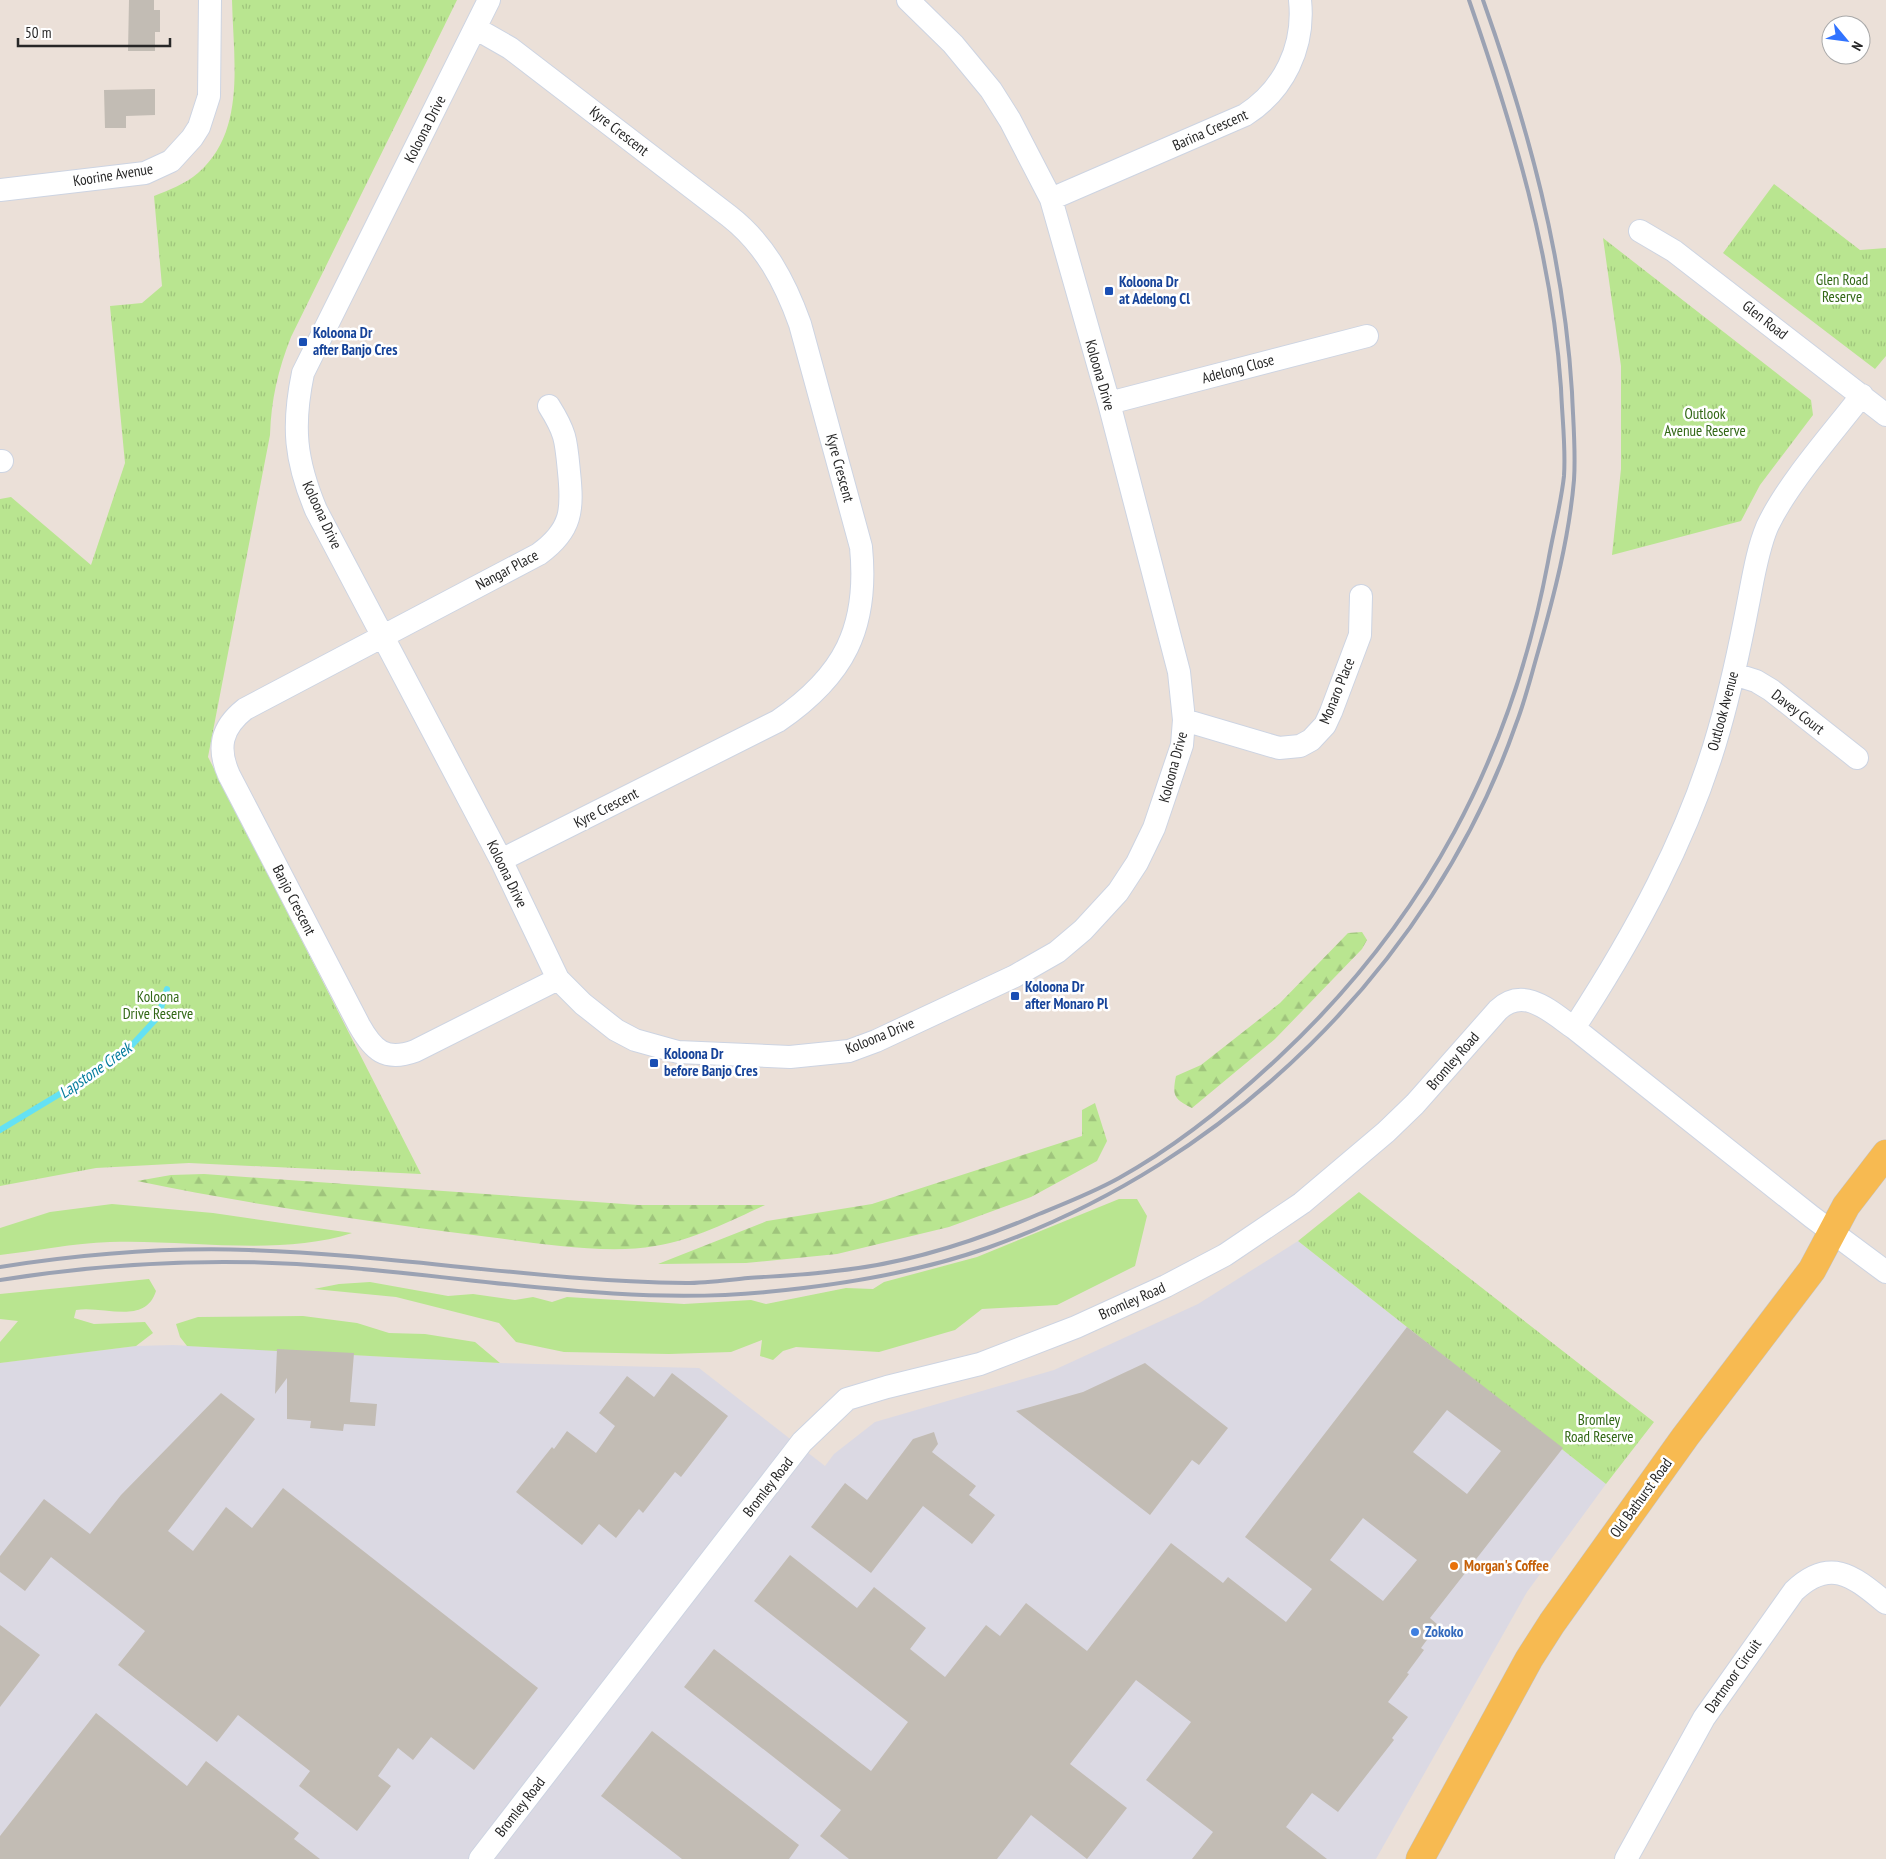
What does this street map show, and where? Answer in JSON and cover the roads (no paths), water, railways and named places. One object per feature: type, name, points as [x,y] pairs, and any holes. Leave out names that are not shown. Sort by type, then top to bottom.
[{"type":"main road","name":"Old Bathurst Road","points":[[1420,1859],[1525,1666],[1552,1623],[1685,1437],[1812,1270],[1846,1206],[1886,1154]]},
{"type":"street","name":"Koorine Avenue","points":[[0,190],[145,173],[171,160],[192,138],[199,127],[209,96],[210,0]]},
{"type":"street","name":"Koloona Drive","points":[[489,0],[304,373],[298,397],[296,443],[307,488],[501,860],[558,978],[583,1004],[616,1030],[643,1042],[678,1052],[811,1056],[849,1051],[876,1041],[1015,976],[1044,961],[1070,942],[1096,917],[1128,878],[1154,828],[1178,759],[1184,720],[1179,672],[1109,403],[1051,199],[1010,120],[991,90],[953,44],[908,0]]},
{"type":"street","name":"Barina Crescent","points":[[1051,199],[1245,116],[1259,106],[1273,93],[1291,63],[1300,30],[1300,0]]},
{"type":"street","name":"Kyre Crescent","points":[[476,28],[510,48],[742,226],[770,260],[789,292],[800,324],[861,547],[864,574],[856,626],[846,651],[832,674],[805,703],[778,721],[501,860]]},
{"type":"street","name":"Glen Road","points":[[1640,231],[1674,251],[1886,415]]},
{"type":"street","name":"Adelong Close","points":[[1109,403],[1366,336]]},
{"type":"street","name":"Outlook Avenue","points":[[1574,1028],[1620,953],[1676,844],[1711,756],[1734,674],[1766,529],[1788,493],[1862,395]]},
{"type":"street","name":"Nangar Place","points":[[383,635],[539,554],[558,537],[568,519],[572,498],[565,435],[549,406]]},
{"type":"street","name":"Monaro Place","points":[[1184,720],[1279,748],[1300,746],[1311,740],[1318,734],[1331,712],[1360,635],[1361,596]]},
{"type":"street","name":"Banjo Crescent","points":[[383,635],[237,715],[230,724],[222,744],[223,761],[229,775],[366,1038],[382,1052],[397,1056],[415,1051],[558,978]]},
{"type":"street","name":"Davey Court","points":[[1734,674],[1756,681],[1771,690],[1857,758]]},
{"type":"street","name":"Bromley Road","points":[[480,1859],[802,1442],[847,1400],[887,1387],[980,1364],[1076,1327],[1166,1286],[1225,1255],[1302,1203],[1379,1138],[1415,1104],[1498,1010],[1509,1001],[1520,999],[1532,1000],[1574,1028],[1832,1233],[1886,1272]]},
{"type":"street","name":"Dartmoor Circuit","points":[[1626,1859],[1704,1718],[1794,1591],[1810,1578],[1832,1572],[1851,1577],[1886,1603]]},
{"type":"waterway","name":"Lapstone Creek","points":[[0,1130],[58,1095],[132,1045],[158,1017],[167,989]]},
{"type":"railway","points":[[0,1267],[124,1252],[218,1249],[358,1257],[577,1278],[686,1283],[813,1274],[861,1268],[914,1257],[990,1234],[1090,1193],[1141,1166],[1162,1152],[1241,1091],[1278,1058],[1330,1005],[1377,950],[1418,893],[1454,832],[1485,769],[1511,703],[1532,634],[1548,562],[1564,476],[1561,388],[1556,338],[1540,240],[1528,191],[1501,95],[1469,0]]},
{"type":"railway","points":[[0,1280],[127,1265],[254,1262],[339,1267],[552,1289],[659,1296],[766,1292],[822,1286],[878,1277],[960,1257],[987,1248],[1075,1211],[1159,1165],[1238,1109],[1310,1045],[1375,974],[1432,896],[1479,812],[1516,724],[1544,631],[1560,567],[1572,502],[1575,458],[1568,342],[1552,242],[1529,144],[1483,0]]},
{"type":"place","name":"Koloona Dr at Adelong Cl","points":[[1109,291]]},
{"type":"place","name":"Koloona Dr after Banjo Cres","points":[[303,342]]},
{"type":"place","name":"Koloona Dr after Monaro Pl","points":[[1015,996]]},
{"type":"place","name":"Koloona Dr before Banjo Cres","points":[[654,1063]]},
{"type":"place","name":"Morgan's Coffee","points":[[1454,1566]]},
{"type":"place","name":"Zokoko","points":[[1415,1632]]},
{"type":"park label","name":"Glen Road Reserve","points":[[1842,288]]},
{"type":"park label","name":"Outlook Avenue Reserve","points":[[1705,422]]},
{"type":"park label","name":"Koloona Drive Reserve","points":[[158,1006]]},
{"type":"park label","name":"Bromley Road Reserve","points":[[1599,1428]]}]
